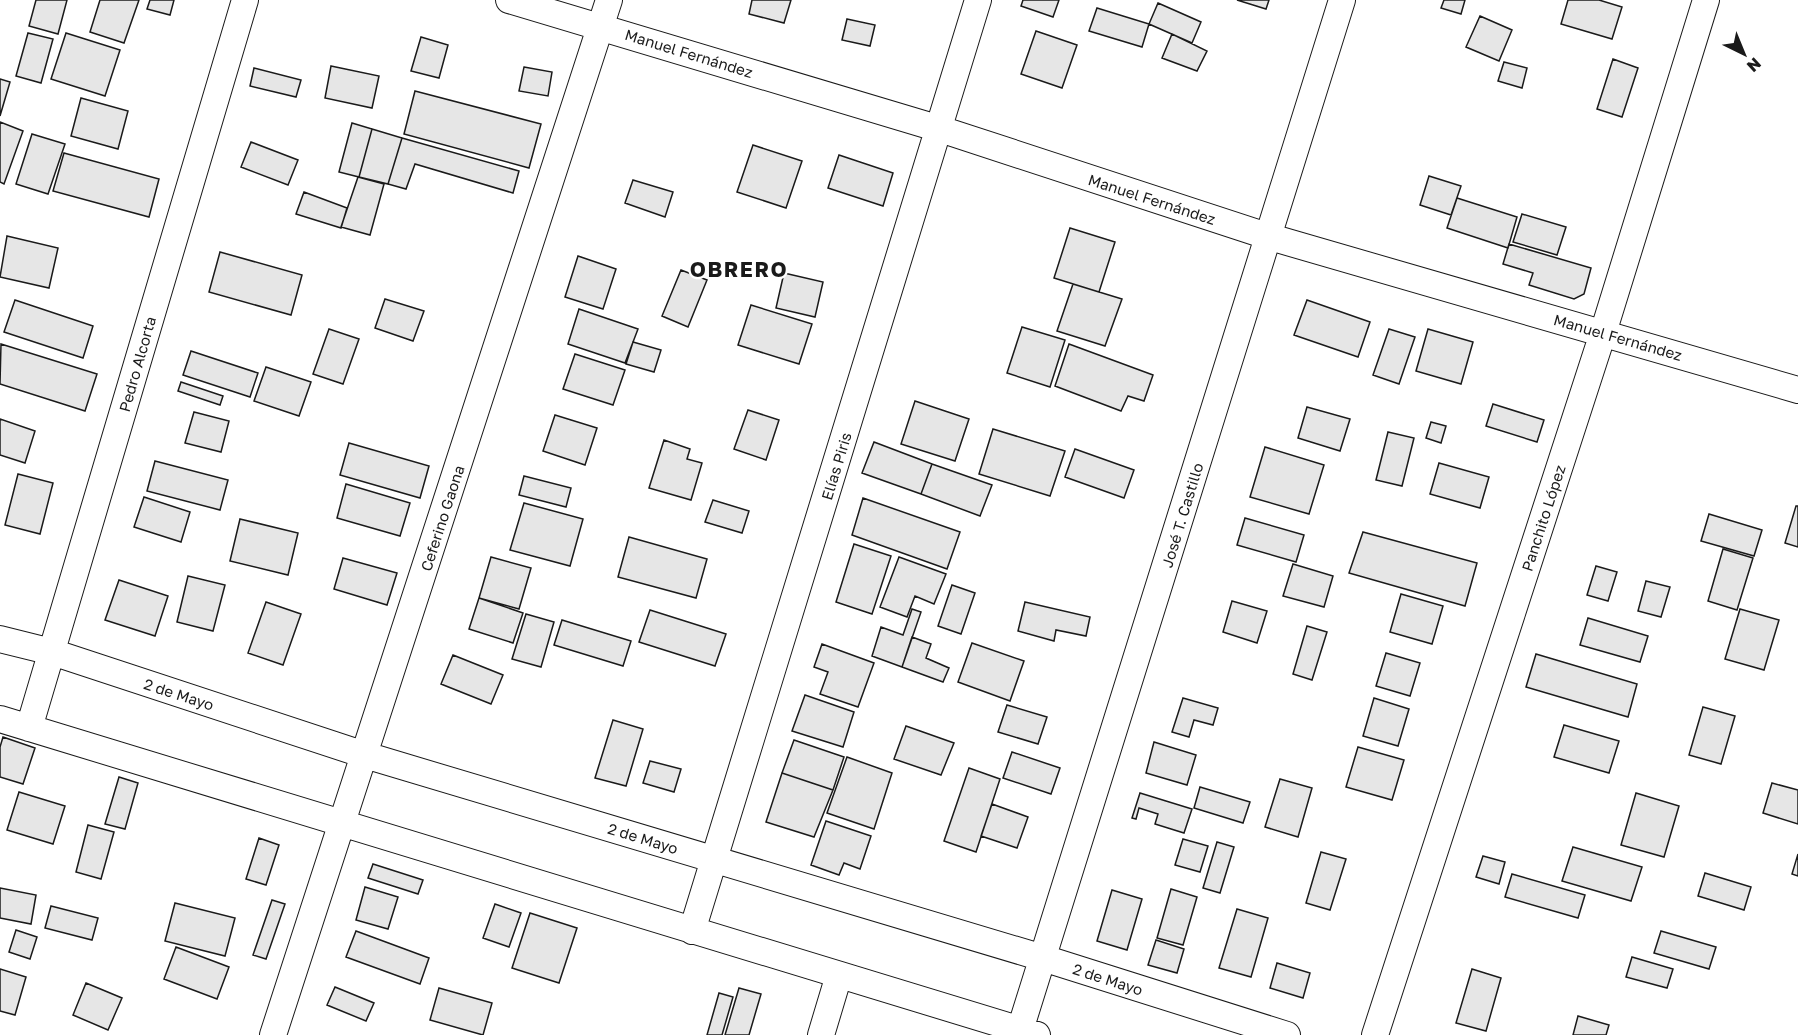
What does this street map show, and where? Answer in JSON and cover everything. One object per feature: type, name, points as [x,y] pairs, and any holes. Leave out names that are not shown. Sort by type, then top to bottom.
[{"type":"street","name":"Pedro Alcorta","points":[[29,728],[245,0]]},
{"type":"street","name":"Manuel Fernández","points":[[509,0],[940,129],[1270,237],[1798,390]]},
{"type":"street","name":"Ceferino Gaona","points":[[273,1035],[609,0]]},
{"type":"street","name":"Elías Piris","points":[[692,931],[978,0]]},
{"type":"street","name":"José T. Castillo","points":[[1028,1033],[1043,958],[1270,237],[1342,0]]},
{"type":"street","name":"Panchito López","points":[[1375,1035],[1603,333],[1706,0]]},
{"type":"street","name":"2 de Mayo","points":[[0,639],[52,652],[364,755],[1043,958],[1287,1035]]},
{"type":"street","points":[[0,719],[1028,1033]]},
{"type":"street","points":[[821,1035],[839,975]]},
{"type":"building","points":[[36,0],[67,0],[58,34],[29,26]]},
{"type":"building","points":[[100,0],[139,0],[124,43],[90,32]]},
{"type":"building","points":[[150,0],[174,0],[170,15],[147,9]]},
{"type":"building","points":[[752,0],[791,0],[784,23],[749,14]]},
{"type":"building","points":[[1023,0],[1059,0],[1053,17],[1021,6]]},
{"type":"building","points":[[1237,0],[1269,0],[1266,9]]},
{"type":"building","points":[[1444,0],[1465,0],[1461,14],[1441,8]]},
{"type":"building","points":[[1568,0],[1599,0],[1622,7],[1612,39],[1561,24]]},
{"type":"building","points":[[1158,3],[1201,22],[1192,43],[1149,24]]},
{"type":"building","points":[[1097,8],[1149,24],[1142,47],[1089,31]]},
{"type":"building","points":[[1480,16],[1512,30],[1499,61],[1466,47]]},
{"type":"building","points":[[847,19],[875,25],[870,46],[842,40]]},
{"type":"building","points":[[1036,31],[1077,45],[1062,88],[1021,74]]},
{"type":"building","points":[[28,33],[53,39],[41,83],[16,76]]},
{"type":"building","points":[[66,33],[120,50],[105,96],[51,79]]},
{"type":"building","points":[[1172,34],[1207,51],[1197,71],[1162,58]]},
{"type":"building","points":[[421,37],[448,45],[439,78],[411,71]]},
{"type":"building","points":[[1613,59],[1638,68],[1622,117],[1597,109]]},
{"type":"building","points":[[1504,62],[1527,68],[1522,88],[1498,81]]},
{"type":"building","points":[[331,66],[379,76],[372,108],[325,98]]},
{"type":"building","points":[[524,67],[552,72],[548,96],[519,91]]},
{"type":"building","points":[[254,68],[301,80],[296,97],[250,86]]},
{"type":"building","points":[[0,79],[10,82],[0,116]]},
{"type":"building","points":[[415,91],[541,124],[529,168],[404,134]]},
{"type":"building","points":[[81,98],[128,111],[118,149],[71,136]]},
{"type":"building","points":[[0,122],[23,131],[4,184],[0,182]]},
{"type":"building","points":[[352,123],[372,129],[359,177],[339,172]]},
{"type":"building","points":[[372,129],[402,138],[388,184],[359,177]]},
{"type":"building","points":[[32,134],[65,144],[48,194],[16,184]]},
{"type":"building","points":[[402,138],[519,171],[513,193],[415,164],[406,189],[388,184]]},
{"type":"building","points":[[251,142],[298,160],[288,185],[241,167]]},
{"type":"building","points":[[753,145],[802,161],[786,208],[737,192]]},
{"type":"building","points":[[64,153],[159,179],[149,217],[53,191]]},
{"type":"building","points":[[839,155],[893,173],[883,206],[828,188]]},
{"type":"building","points":[[1429,176],[1461,186],[1451,215],[1420,205]]},
{"type":"building","points":[[358,177],[384,184],[370,235],[341,227]]},
{"type":"building","points":[[633,180],[673,192],[665,217],[625,203]]},
{"type":"building","points":[[304,192],[347,208],[341,228],[296,214]]},
{"type":"building","points":[[1457,198],[1517,217],[1508,248],[1447,228]]},
{"type":"building","points":[[1522,214],[1566,227],[1557,255],[1513,242]]},
{"type":"building","points":[[1070,228],[1115,242],[1099,292],[1054,278]]},
{"type":"building","points":[[7,236],[58,248],[49,288],[0,277]]},
{"type":"building","points":[[1509,244],[1591,268],[1584,294],[1574,299],[1529,285],[1533,273],[1503,264]]},
{"type":"building","points":[[220,252],[302,275],[291,315],[209,292]]},
{"type":"building","points":[[578,256],[616,269],[603,309],[565,297]]},
{"type":"building","points":[[681,270],[707,280],[688,327],[662,316]]},
{"type":"building","points":[[784,273],[823,282],[815,317],[776,308]]},
{"type":"building","points":[[1073,284],[1122,299],[1105,346],[1057,331]]},
{"type":"building","points":[[385,299],[424,311],[413,341],[375,328]]},
{"type":"building","points":[[15,300],[93,326],[83,358],[4,332]]},
{"type":"building","points":[[1307,300],[1370,322],[1358,357],[1294,335]]},
{"type":"building","points":[[751,305],[812,324],[799,364],[738,345]]},
{"type":"building","points":[[579,309],[638,329],[625,363],[568,344]]},
{"type":"building","points":[[1022,327],[1065,340],[1050,387],[1007,373]]},
{"type":"building","points":[[329,329],[359,339],[343,384],[313,374]]},
{"type":"building","points":[[1389,329],[1415,337],[1399,384],[1373,375]]},
{"type":"building","points":[[1428,329],[1473,342],[1461,384],[1416,371]]},
{"type":"building","points":[[633,342],[661,350],[654,372],[626,364]]},
{"type":"building","points":[[1,344],[97,374],[85,411],[0,384]]},
{"type":"building","points":[[1069,344],[1153,375],[1144,401],[1128,396],[1121,411],[1055,386]]},
{"type":"building","points":[[191,351],[258,373],[250,397],[183,375]]},
{"type":"building","points":[[575,354],[625,370],[613,405],[563,389]]},
{"type":"building","points":[[266,367],[311,382],[299,416],[254,401]]},
{"type":"building","points":[[181,382],[223,396],[220,405],[178,391]]},
{"type":"building","points":[[915,401],[969,419],[955,461],[901,444]]},
{"type":"building","points":[[1493,404],[1544,420],[1537,442],[1486,426]]},
{"type":"building","points":[[1307,407],[1350,419],[1340,451],[1298,438]]},
{"type":"building","points":[[748,410],[779,420],[766,460],[734,449]]},
{"type":"building","points":[[194,412],[229,421],[221,452],[185,443]]},
{"type":"building","points":[[555,415],[597,428],[585,465],[543,451]]},
{"type":"building","points":[[0,419],[35,431],[25,463],[0,455]]},
{"type":"building","points":[[1431,422],[1446,426],[1441,443],[1426,438]]},
{"type":"building","points":[[993,429],[1065,451],[1050,496],[979,474]]},
{"type":"building","points":[[1388,432],[1414,438],[1402,486],[1376,480]]},
{"type":"building","points":[[664,440],[690,449],[687,459],[702,463],[691,500],[649,488]]},
{"type":"building","points":[[874,442],[932,464],[921,494],[862,473]]},
{"type":"building","points":[[349,443],[429,466],[420,498],[340,475]]},
{"type":"building","points":[[1265,447],[1324,465],[1309,514],[1250,497]]},
{"type":"building","points":[[1075,449],[1134,470],[1124,498],[1065,477]]},
{"type":"building","points":[[155,461],[228,480],[220,510],[147,491]]},
{"type":"building","points":[[1439,463],[1489,477],[1480,508],[1430,494]]},
{"type":"building","points":[[932,464],[992,485],[980,516],[921,494]]},
{"type":"building","points":[[18,474],[53,483],[40,534],[5,525]]},
{"type":"building","points":[[524,476],[571,488],[566,507],[519,495]]},
{"type":"building","points":[[346,484],[410,503],[400,536],[337,518]]},
{"type":"building","points":[[144,497],[190,512],[181,542],[134,527]]},
{"type":"building","points":[[863,498],[960,532],[947,569],[852,535]]},
{"type":"building","points":[[713,500],[749,511],[742,533],[705,522]]},
{"type":"building","points":[[524,503],[583,519],[570,566],[510,550]]},
{"type":"building","points":[[1796,506],[1798,506],[1798,547],[1785,543]]},
{"type":"building","points":[[1709,514],[1762,530],[1754,556],[1701,541]]},
{"type":"building","points":[[1245,518],[1304,535],[1296,562],[1237,545]]},
{"type":"building","points":[[240,519],[298,533],[288,575],[230,561]]},
{"type":"building","points":[[1363,532],[1477,563],[1465,606],[1349,573]]},
{"type":"building","points":[[629,537],[707,559],[696,598],[618,577]]},
{"type":"building","points":[[854,544],[891,556],[872,614],[836,602]]},
{"type":"building","points":[[1723,549],[1753,558],[1737,610],[1708,601]]},
{"type":"building","points":[[491,557],[531,568],[519,609],[479,598]]},
{"type":"building","points":[[899,557],[946,574],[934,604],[915,596],[907,617],[880,607]]},
{"type":"building","points":[[343,558],[397,573],[387,605],[334,589]]},
{"type":"building","points":[[1293,564],[1333,576],[1324,607],[1283,596]]},
{"type":"building","points":[[1596,566],[1617,572],[1608,601],[1587,595]]},
{"type":"building","points":[[188,576],[225,585],[213,631],[177,622]]},
{"type":"building","points":[[119,580],[168,596],[155,636],[105,620]]},
{"type":"building","points":[[1646,581],[1670,587],[1661,617],[1638,611]]},
{"type":"building","points":[[952,585],[975,593],[961,634],[938,626]]},
{"type":"building","points":[[1401,594],[1443,606],[1432,644],[1390,632]]},
{"type":"building","points":[[479,598],[523,613],[513,643],[469,629]]},
{"type":"building","points":[[1232,601],[1267,611],[1257,643],[1223,632]]},
{"type":"building","points":[[266,602],[301,614],[283,665],[248,653]]},
{"type":"building","points":[[1025,602],[1090,617],[1086,636],[1056,630],[1054,641],[1018,631]]},
{"type":"building","points":[[912,609],[921,612],[902,667],[872,656],[881,627],[903,635]]},
{"type":"building","points":[[1740,609],[1779,620],[1764,670],[1725,659]]},
{"type":"building","points":[[650,610],[726,634],[715,666],[639,642]]},
{"type":"building","points":[[526,614],[554,622],[541,667],[512,659]]},
{"type":"building","points":[[1588,618],[1648,636],[1640,662],[1580,645]]},
{"type":"building","points":[[562,620],[631,641],[623,666],[554,645]]},
{"type":"building","points":[[1307,626],[1327,632],[1312,680],[1293,674]]},
{"type":"building","points":[[912,637],[931,644],[926,658],[949,668],[943,682],[902,667]]},
{"type":"building","points":[[972,643],[1024,661],[1010,701],[958,682]]},
{"type":"building","points":[[822,644],[874,663],[858,707],[820,694],[828,672],[814,667]]},
{"type":"building","points":[[1386,653],[1420,663],[1410,696],[1376,686]]},
{"type":"building","points":[[1536,654],[1637,684],[1628,717],[1526,687]]},
{"type":"building","points":[[453,655],[503,675],[491,704],[441,684]]},
{"type":"building","points":[[805,695],[854,712],[843,747],[792,731]]},
{"type":"building","points":[[1183,698],[1218,708],[1213,725],[1194,720],[1189,737],[1172,732]]},
{"type":"building","points":[[1374,698],[1409,709],[1398,746],[1363,736]]},
{"type":"building","points":[[1007,705],[1047,717],[1038,744],[998,732]]},
{"type":"building","points":[[1703,707],[1735,716],[1721,764],[1689,755]]},
{"type":"building","points":[[613,720],[643,729],[626,786],[595,778]]},
{"type":"building","points":[[1564,725],[1619,741],[1609,773],[1554,757]]},
{"type":"building","points":[[906,726],[954,743],[941,775],[894,759]]},
{"type":"building","points":[[3,737],[35,748],[23,784],[0,777],[0,747]]},
{"type":"building","points":[[794,740],[844,757],[833,790],[782,773]]},
{"type":"building","points":[[1154,742],[1196,755],[1187,785],[1146,773]]},
{"type":"building","points":[[1358,747],[1404,760],[1392,800],[1346,787]]},
{"type":"building","points":[[1012,752],[1060,768],[1051,794],[1003,778]]},
{"type":"building","points":[[847,757],[892,773],[874,829],[827,813]]},
{"type":"building","points":[[650,761],[681,769],[674,792],[643,783]]},
{"type":"building","points":[[969,768],[1000,779],[976,852],[944,841]]},
{"type":"building","points":[[782,773],[833,790],[814,837],[766,822]]},
{"type":"building","points":[[119,777],[138,783],[125,829],[105,824]]},
{"type":"building","points":[[1280,779],[1312,788],[1298,837],[1265,827]]},
{"type":"building","points":[[1772,783],[1798,790],[1798,824],[1763,813]]},
{"type":"building","points":[[1200,787],[1250,802],[1243,823],[1194,808]]},
{"type":"building","points":[[19,792],[65,806],[53,844],[7,830]]},
{"type":"building","points":[[1140,793],[1192,809],[1184,833],[1155,824],[1158,814],[1139,808],[1136,819],[1132,818]]},
{"type":"building","points":[[1636,793],[1679,806],[1664,857],[1621,845]]},
{"type":"building","points":[[992,804],[1028,817],[1017,848],[981,836]]},
{"type":"building","points":[[826,821],[871,836],[860,869],[844,863],[839,875],[811,865]]},
{"type":"building","points":[[88,825],[114,832],[101,879],[76,872]]},
{"type":"building","points":[[259,838],[279,845],[266,885],[246,879]]},
{"type":"building","points":[[1183,839],[1208,846],[1200,872],[1175,865]]},
{"type":"building","points":[[1217,842],[1234,847],[1220,893],[1203,888]]},
{"type":"building","points":[[1573,847],[1642,867],[1631,901],[1562,881]]},
{"type":"building","points":[[1321,852],[1346,859],[1330,910],[1306,903]]},
{"type":"building","points":[[1798,854],[1798,876],[1792,874]]},
{"type":"building","points":[[1483,856],[1505,862],[1499,884],[1476,877]]},
{"type":"building","points":[[373,864],[423,880],[418,894],[368,878]]},
{"type":"building","points":[[1705,873],[1751,887],[1744,910],[1698,896]]},
{"type":"building","points":[[1512,874],[1585,895],[1578,918],[1505,897]]},
{"type":"building","points":[[365,887],[398,897],[388,929],[356,920]]},
{"type":"building","points":[[0,888],[36,895],[31,924],[0,918]]},
{"type":"building","points":[[1171,889],[1197,897],[1183,945],[1157,938]]},
{"type":"building","points":[[1112,890],[1142,899],[1127,950],[1097,941]]},
{"type":"building","points":[[272,900],[285,904],[266,959],[253,955]]},
{"type":"building","points":[[175,903],[235,918],[225,956],[165,941]]},
{"type":"building","points":[[495,904],[521,913],[509,947],[483,938]]},
{"type":"building","points":[[51,906],[98,918],[92,940],[45,928]]},
{"type":"building","points":[[1237,909],[1268,918],[1251,977],[1219,968]]},
{"type":"building","points":[[530,913],[577,928],[559,983],[512,968]]},
{"type":"building","points":[[16,930],[37,937],[30,959],[9,952]]},
{"type":"building","points":[[356,931],[429,958],[420,984],[346,957]]},
{"type":"building","points":[[1661,931],[1716,947],[1709,969],[1654,953]]},
{"type":"building","points":[[1156,940],[1184,949],[1177,973],[1148,965]]},
{"type":"building","points":[[176,947],[229,967],[217,999],[164,979]]},
{"type":"building","points":[[1632,957],[1673,969],[1667,988],[1626,977]]},
{"type":"building","points":[[1277,963],[1310,973],[1303,998],[1270,988]]},
{"type":"building","points":[[0,969],[26,977],[15,1015],[0,1011]]},
{"type":"building","points":[[1472,969],[1501,978],[1486,1031],[1456,1023]]},
{"type":"building","points":[[86,983],[122,998],[108,1030],[73,1015]]},
{"type":"building","points":[[335,987],[374,1003],[366,1021],[327,1005]]},
{"type":"building","points":[[439,988],[492,1003],[483,1035],[430,1020]]},
{"type":"building","points":[[739,988],[761,994],[749,1035],[725,1035]]},
{"type":"building","points":[[719,993],[733,997],[722,1035],[707,1035]]},
{"type":"building","points":[[1578,1016],[1609,1025],[1606,1035],[1573,1035]]},
{"type":"district","name":"OBRERO","points":[[739,269]]}]
